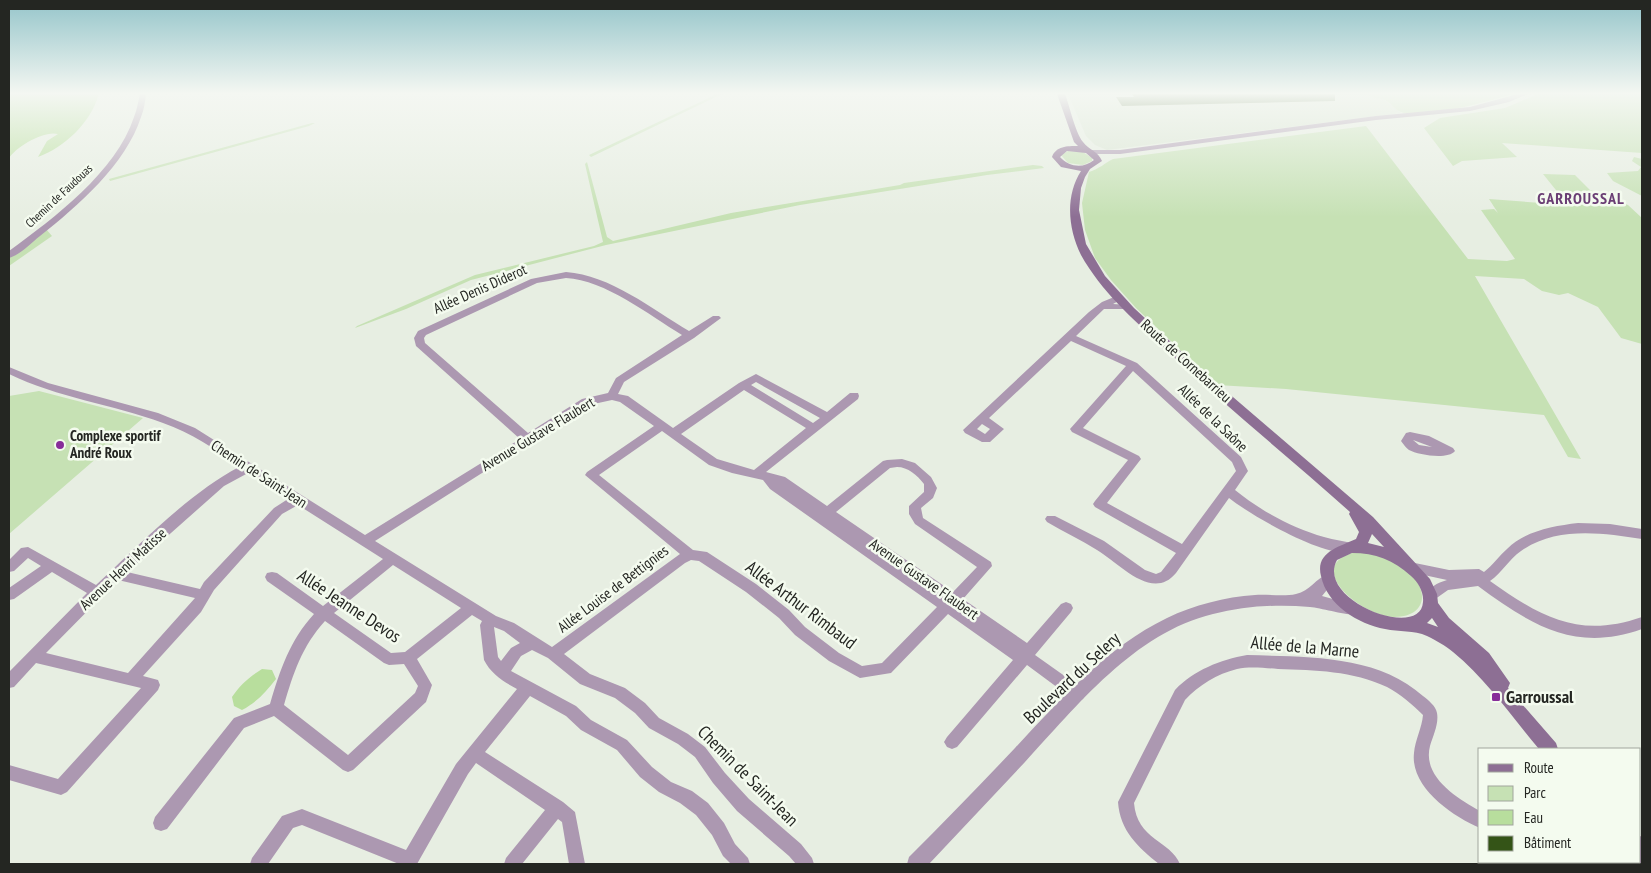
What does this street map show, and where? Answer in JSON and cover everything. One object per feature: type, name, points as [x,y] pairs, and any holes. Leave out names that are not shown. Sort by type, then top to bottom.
[{"type":"main road","points":[[1070,135],[1070,141],[1065,149],[1088,151]]},
{"type":"main road","points":[[1067,166],[1087,168],[1098,161],[1096,155],[1078,142],[1076,135]]},
{"type":"main road","name":"Route de Cornebarrieu","points":[[1065,149],[1060,151],[1056,157],[1067,166],[1072,175],[1076,194],[1076,224],[1083,247],[1092,264],[1123,302],[1211,386],[1379,529],[1408,566]]},
{"type":"main road","name":"Route de Cornebarrieu","points":[[1076,194],[1087,168]]},
{"type":"main road","name":"Route de Cornebarrieu","points":[[1343,498],[1362,522],[1366,532],[1364,538],[1351,548]]},
{"type":"main road","points":[[1530,724],[1491,668],[1474,648],[1444,623],[1431,600],[1425,583],[1408,566],[1375,549],[1351,548],[1336,553],[1328,563],[1326,571],[1328,580],[1339,597],[1357,612],[1378,621],[1430,630],[1452,642],[1478,666],[1549,748]]},
{"type":"main road","points":[[1398,625],[1421,619],[1429,610],[1431,600]]},
{"type":"street","name":"Chemin de Faudouas","points":[[9,255],[72,204],[110,166],[130,135]]},
{"type":"street","points":[[1088,151],[1120,152],[1257,135]]},
{"type":"street","points":[[1098,161],[1114,156],[1277,135]]},
{"type":"street","name":"Allée Denis Diderot","points":[[527,439],[420,344],[419,338],[422,333],[534,281],[566,275],[582,276],[604,284],[690,336]]},
{"type":"street","points":[[982,419],[1104,306],[1123,302]]},
{"type":"street","points":[[612,396],[620,380],[716,318]]},
{"type":"street","name":"Allée de la Saône","points":[[1070,337],[1133,365],[1236,460],[1242,471],[1228,491]]},
{"type":"street","points":[[1133,365],[1076,429],[1135,459],[1099,504],[1184,551]]},
{"type":"street","name":"Chemin de Saint-Jean","points":[[9,370],[35,383],[78,397],[154,416],[180,426],[212,443],[248,468],[491,620],[509,627],[532,643],[553,654],[585,679],[620,693],[640,708],[654,723],[683,739],[700,752],[719,778],[743,805],[795,850],[806,864]]},
{"type":"street","points":[[668,430],[756,377],[827,417]]},
{"type":"street","points":[[743,386],[814,428]]},
{"type":"street","name":"Avenue Gustave Flaubert","points":[[366,541],[586,402],[612,396],[624,399],[712,462],[732,469],[761,475],[774,486],[824,516],[950,603],[1014,654],[1026,656],[1078,694]]},
{"type":"street","points":[[761,475],[814,428],[854,396]]},
{"type":"street","name":"Allée Louise de Bettignies","points":[[553,654],[680,559],[690,555],[591,475],[668,430]]},
{"type":"street","name":"Allée Arthur Rimbaud","points":[[690,555],[702,556],[751,588],[784,614],[800,631],[834,657],[860,672],[886,669],[986,566],[919,521],[915,514],[915,506],[929,493],[931,486],[928,480],[906,464],[896,462],[887,464],[824,516]]},
{"type":"street","name":"Avenue Henri Matisse","points":[[11,676],[115,574],[220,482],[248,468]]},
{"type":"street","points":[[1052,519],[1105,549],[1137,572],[1152,578],[1162,578],[1169,572],[1228,491],[1242,503],[1298,532],[1333,546],[1351,548]]},
{"type":"street","points":[[131,680],[196,608],[209,586],[278,511],[298,499]]},
{"type":"street","points":[[1431,600],[1436,591],[1446,586],[1480,580],[1520,545],[1551,532],[1590,528],[1642,534]]},
{"type":"street","points":[[1298,532],[1317,545],[1328,563]]},
{"type":"street","points":[[9,567],[26,552],[96,592]]},
{"type":"street","points":[[276,708],[288,668],[302,638],[324,613],[393,558]]},
{"type":"street","points":[[9,595],[51,566]]},
{"type":"street","points":[[1408,566],[1449,575],[1492,571]]},
{"type":"street","points":[[115,574],[204,595]]},
{"type":"street","name":"Allée Jeanne Devos","points":[[272,577],[389,659],[408,658]]},
{"type":"street","name":"Boulevard du Selery","points":[[1298,600],[1316,592],[1328,580]]},
{"type":"street","points":[[1480,580],[1520,608],[1561,627],[1601,633],[1617,631],[1642,623]]},
{"type":"street","name":"Boulevard du Selery","points":[[916,864],[1078,694],[1129,649],[1172,622],[1230,604],[1257,600],[1298,600],[1339,605],[1357,612]]},
{"type":"street","points":[[276,708],[348,765],[422,697],[425,685],[408,658],[472,607]]},
{"type":"street","points":[[952,742],[1066,608]]},
{"type":"street","points":[[491,620],[487,625],[491,660],[502,671],[527,688],[570,711],[586,725],[622,745],[646,772],[665,787],[686,797],[702,809],[718,829],[729,850],[742,864]]},
{"type":"street","points":[[502,671],[516,652],[532,643]]},
{"type":"street","points":[[9,773],[61,787],[153,685],[33,656]]},
{"type":"street","name":"Allée de la Marne","points":[[1172,864],[1137,834],[1125,814],[1126,802],[1180,695],[1187,686],[1232,664],[1247,661],[1350,668],[1386,679],[1409,693],[1430,712],[1430,722],[1421,753],[1421,764],[1427,775],[1435,788],[1449,801],[1478,819]]},
{"type":"street","points":[[258,864],[288,822],[302,817],[409,862],[450,788],[474,753],[527,688]]},
{"type":"street","points":[[161,823],[239,723],[276,708]]},
{"type":"street","points":[[474,753],[569,818],[577,864]]},
{"type":"street","points":[[512,864],[557,808]]},
{"type":"shaded area","points":[[1228,135],[1107,150],[1095,145],[1086,136]]},
{"type":"green space","points":[[269,135],[277,135],[110,181],[109,179]]},
{"type":"green space","points":[[632,135],[637,135],[591,157],[589,155]]},
{"type":"green space","points":[[1299,135],[1373,135],[1468,259],[1507,261],[1515,259],[1481,210],[1494,209],[1498,213],[1489,199],[1568,205],[1543,174],[1575,175],[1590,190],[1628,205],[1642,218],[1642,344],[1621,338],[1598,307],[1568,293],[1559,295],[1542,291],[1524,279],[1475,276],[1581,459],[1568,457],[1544,415],[1286,389],[1217,385],[1136,308],[1111,280],[1095,258],[1085,230],[1082,203],[1089,172],[1113,159]]},
{"type":"green space","points":[[1429,135],[1642,135],[1642,153],[1502,143],[1517,157],[1462,161],[1453,166]]},
{"type":"green space","points":[[1068,151],[1083,152],[1092,158],[1092,161],[1083,165],[1068,163],[1061,155]]},
{"type":"green space","points":[[1634,157],[1642,159],[1642,196],[1613,181],[1607,173],[1638,171],[1641,167],[1632,161]]},
{"type":"green space","points":[[587,162],[607,237],[613,241],[731,213],[904,183],[1033,165],[1044,168],[987,175],[800,205],[606,245],[471,280],[406,309],[355,328],[475,275],[594,246],[603,242],[585,164]]},
{"type":"green space","points":[[46,229],[52,236],[9,266],[9,257]]},
{"type":"green space","name":"Complexe sportif André Roux","points":[[39,391],[143,418],[9,534],[9,396]]},
{"type":"green space","points":[[1356,552],[1383,556],[1412,575],[1418,583],[1422,598],[1417,610],[1403,616],[1393,617],[1380,614],[1366,608],[1341,589],[1335,578],[1334,568],[1340,558]]},
{"type":"water","points":[[9,135],[46,135],[31,140],[9,158]]},
{"type":"water","points":[[57,135],[73,135],[48,153],[38,157],[47,141]]},
{"type":"water","points":[[262,669],[272,670],[276,679],[252,704],[242,710],[234,706],[232,697],[235,693],[245,682]]},
{"type":"place","name":"Complexe sportif André Roux","points":[[60,445]]},
{"type":"place","name":"Garroussal","points":[[1496,697]]},
{"type":"district","name":"GARROUSSAL","points":[[1581,198]]}]
